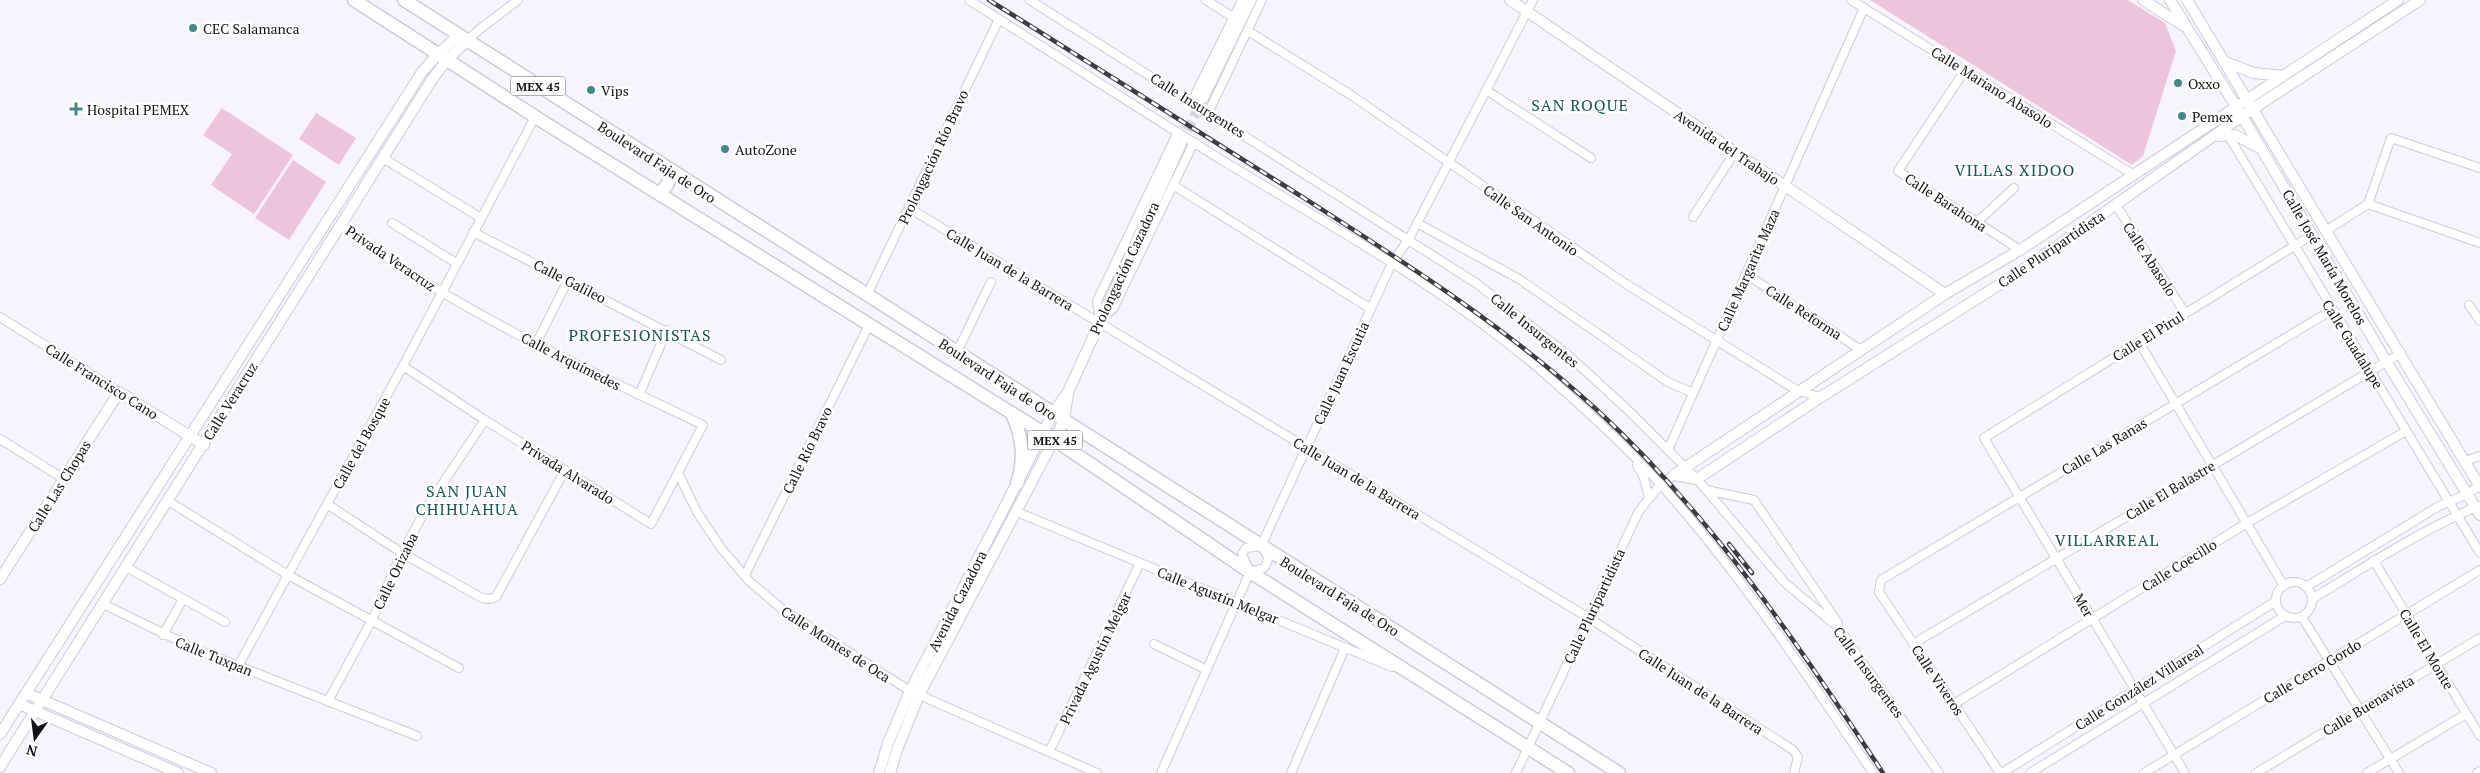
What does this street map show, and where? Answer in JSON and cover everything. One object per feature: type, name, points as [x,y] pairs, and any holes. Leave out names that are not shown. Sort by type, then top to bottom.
[{"type":"main road","name":"Boulevard Faja de Oro","points":[[354,0],[659,194],[1055,440],[1250,572],[1568,773]]},
{"type":"main road","name":"Boulevard Faja de Oro","points":[[404,0],[1619,773]]},
{"type":"main road","points":[[659,194],[667,185],[673,172]]},
{"type":"main road","points":[[1012,414],[1022,448],[1022,466],[1017,484]]},
{"type":"street","points":[[463,38],[480,29],[518,0]]},
{"type":"street","name":"Calle Insurgentes","points":[[969,0],[1194,142],[1392,263],[1482,324],[1538,368],[1661,485],[1683,510],[1786,643],[1873,773]]},
{"type":"street","name":"Calle Insurgentes","points":[[1030,0],[1192,101],[1476,283],[1569,356],[1686,467],[1785,583],[1828,618],[1850,641],[1939,773]]},
{"type":"street","points":[[1206,0],[1233,17]]},
{"type":"street","points":[[1192,101],[1242,0]]},
{"type":"street","points":[[1203,98],[1251,0]]},
{"type":"street","points":[[1209,112],[1262,0]]},
{"type":"street","name":"Avenida del Trabajo","points":[[1510,0],[1945,294]]},
{"type":"street","name":"Calle Juan Escutia","points":[[1261,546],[1392,263],[1409,239],[1533,0]]},
{"type":"street","name":"Calle Mariano Abasolo","points":[[1851,0],[2134,175]]},
{"type":"street","points":[[2143,0],[2188,28]]},
{"type":"street","name":"Calle José María Morelos","points":[[2170,0],[2240,112],[2386,361],[2479,509]]},
{"type":"street","name":"Calle José María Morelos","points":[[2187,0],[2401,352],[2480,486]]},
{"type":"street","name":"Calle Pluripartidista","points":[[1516,773],[1633,523],[1649,498],[1661,485],[1798,391],[1945,294],[2020,250],[2134,175],[2240,112],[2284,76],[2398,0]]},
{"type":"street","name":"Calle Pluripartidista","points":[[2251,104],[2420,0]]},
{"type":"street","name":"Calle Margarita Maza","points":[[1668,450],[1864,8]]},
{"type":"street","name":"Prolongación Río Bravo","points":[[867,295],[999,19]]},
{"type":"street","name":"Calle San Antonio","points":[[1248,31],[1350,95],[1537,225],[1716,341],[1798,391],[1821,397]]},
{"type":"street","name":"Calle Veracruz","points":[[0,734],[422,72],[463,38]]},
{"type":"street","name":"Calle Veracruz","points":[[0,767],[383,158],[442,57]]},
{"type":"street","points":[[2225,62],[2254,73],[2284,76]]},
{"type":"street","name":"Calle Barahona","points":[[1964,70],[1898,171],[2020,250]]},
{"type":"street","points":[[1486,90],[1592,158]]},
{"type":"street","name":"Calle Pluripartidista","points":[[1697,479],[1821,397],[2021,271],[2215,136],[2240,112]]},
{"type":"street","name":"Calle del Bosque","points":[[238,666],[403,366],[456,263],[536,116]]},
{"type":"street","points":[[1178,132],[1097,301],[1100,320],[1114,309],[1194,142]]},
{"type":"street","points":[[2215,136],[2228,135],[2250,141],[2262,150]]},
{"type":"street","name":"Calle Guadalupe","points":[[2228,135],[2480,553]]},
{"type":"street","points":[[2327,230],[2368,204],[2391,138],[2480,168]]},
{"type":"street","name":"Prolongación Cazadora","points":[[1043,433],[1053,413],[1068,392],[1181,144]]},
{"type":"street","points":[[1693,217],[1735,152]]},
{"type":"street","points":[[383,158],[481,218]]},
{"type":"street","name":"Calle Juan Escutia","points":[[1173,185],[1371,309]]},
{"type":"street","points":[[1977,222],[2014,188]]},
{"type":"street","points":[[2368,204],[2480,243]]},
{"type":"street","name":"Calle Abasolo","points":[[2116,205],[2185,314]]},
{"type":"street","name":"Calle Juan de la Barrera","points":[[909,208],[1100,320],[1306,448],[1589,618],[1794,750],[1798,757],[1794,773]]},
{"type":"street","points":[[1417,222],[1519,279],[1668,382],[1693,393]]},
{"type":"street","points":[[392,223],[456,263]]},
{"type":"street","name":"Privada Veracruz","points":[[341,225],[390,260],[441,292]]},
{"type":"street","name":"Calle Galileo","points":[[473,232],[667,330],[721,360]]},
{"type":"street","name":"Calle El Pirul","points":[[1984,438],[2312,235]]},
{"type":"street","name":"Calle Reforma","points":[[1746,274],[1861,350]]},
{"type":"street","points":[[536,344],[568,280]]},
{"type":"street","points":[[957,352],[991,282]]},
{"type":"street","name":"Calle Arquímedes","points":[[441,292],[536,344],[703,425],[678,473]]},
{"type":"street","points":[[2469,304],[2480,321]]},
{"type":"street","name":"Calle Las Ranas","points":[[1879,585],[1881,580],[2332,310]]},
{"type":"street","name":"Calle Francisco Cano","points":[[0,317],[204,445]]},
{"type":"street","points":[[1907,320],[1918,336]]},
{"type":"street","name":"Calle Río Bravo","points":[[745,575],[869,325]]},
{"type":"street","points":[[639,395],[667,330]]},
{"type":"street","points":[[2140,342],[2284,586]]},
{"type":"street","name":"Calle El Balastre","points":[[1913,644],[2401,352]]},
{"type":"street","name":"Privada Alvarado","points":[[403,366],[651,524],[678,473]]},
{"type":"street","name":"Calle Las Chopas","points":[[0,580],[3,567],[64,479],[119,392]]},
{"type":"street","name":"Prolongación Cazadora","points":[[1055,440],[1064,421],[1068,392]]},
{"type":"street","name":"Calle Orizaba","points":[[328,702],[372,620],[402,553],[441,485],[486,420]]},
{"type":"street","name":"Calle Coecillo","points":[[1954,704],[2247,523],[2406,431]]},
{"type":"street","name":"Avenida Cazadora","points":[[890,773],[915,694],[1043,433]]},
{"type":"street","name":"Mer","points":[[1984,438],[2185,773]]},
{"type":"street","points":[[0,439],[64,479]]},
{"type":"street","name":"Avenida Cazadora","points":[[879,773],[888,743],[1055,440]]},
{"type":"street","points":[[2465,461],[2480,456]]},
{"type":"street","points":[[1632,457],[1644,478],[1649,498]]},
{"type":"street","points":[[327,504],[402,553],[482,598],[489,600],[496,597],[565,470]]},
{"type":"street","name":"Calle Montes de Oca","points":[[678,473],[697,512],[721,548],[745,575],[782,609],[915,694],[1097,773]]},
{"type":"street","points":[[1674,475],[1697,479]]},
{"type":"street","points":[[2306,587],[2450,501],[2468,494],[2480,486]]},
{"type":"street","points":[[1706,490],[1754,500],[1850,641]]},
{"type":"street","points":[[168,501],[288,575],[459,668]]},
{"type":"street","points":[[2312,599],[2374,561],[2457,515],[2479,509]]},
{"type":"street","name":"Calle Agustín Melgar","points":[[1017,512],[1418,678]]},
{"type":"street","points":[[1161,773],[1250,572],[1242,554],[1246,548],[1261,546],[1268,555],[1268,561],[1264,568],[1250,572]]},
{"type":"street","name":"Calle El Monte","points":[[2374,561],[2480,736]]},
{"type":"street","name":"Privada Agustín Melgar","points":[[1049,752],[1140,563]]},
{"type":"street","points":[[126,567],[225,622]]},
{"type":"street","name":"Calle Cerro Gordo","points":[[2144,773],[2480,570]]},
{"type":"street","points":[[2295,583],[2306,587],[2312,599],[2310,609],[2302,617],[2290,618],[2280,612],[2276,601],[2280,590],[2284,586],[2295,583]]},
{"type":"street","name":"Calle Viveros","points":[[1879,585],[1879,592],[2001,773]]},
{"type":"street","points":[[162,635],[182,599]]},
{"type":"street","name":"Calle González Villareal","points":[[2001,773],[2276,601]]},
{"type":"street","name":"Calle Tuxpan","points":[[103,604],[162,635],[418,736]]},
{"type":"street","points":[[77,614],[92,622]]},
{"type":"street","name":"Calle González Villareal","points":[[2030,773],[2285,616]]},
{"type":"street","points":[[2302,617],[2399,773]]},
{"type":"street","name":"Calle Buenavista","points":[[2256,773],[2480,638]]},
{"type":"street","points":[[1154,644],[1206,670]]},
{"type":"street","points":[[1291,773],[1345,648]]},
{"type":"street","points":[[26,693],[211,773]]},
{"type":"street","points":[[19,704],[178,773]]},
{"type":"street","points":[[2366,773],[2466,714]]},
{"type":"shaded area","points":[[1870,0],[2128,0],[2165,23],[2176,51],[2143,156],[2132,165]]},
{"type":"shaded area","points":[[222,108],[293,155],[254,214],[211,185],[232,154],[203,135]]},
{"type":"shaded area","points":[[316,113],[356,138],[339,165],[299,139]]},
{"type":"shaded area","points":[[293,160],[326,182],[289,240],[255,218]]},
{"type":"tunnel","points":[[1181,144],[1203,98]]},
{"type":"railway","points":[[989,0],[1406,264],[1485,319],[1561,378],[1639,450],[1715,537],[1786,630],[1883,773]]},
{"type":"railway","points":[[1729,544],[1752,573]]},
{"type":"place","name":"CEC Salamanca","points":[[193,28]]},
{"type":"place","name":"Oxxo","points":[[2178,83]]},
{"type":"place","name":"Vips","points":[[591,90]]},
{"type":"place","name":"Hospital PEMEX","points":[[76,109]]},
{"type":"place","name":"Pemex","points":[[2182,116]]},
{"type":"place","name":"AutoZone","points":[[725,149]]},
{"type":"district","name":"SAN ROQUE","points":[[1580,105]]},
{"type":"district","name":"VILLAS XIDOO","points":[[2015,170]]},
{"type":"district","name":"PROFESIONISTAS","points":[[640,335]]},
{"type":"district","name":"SAN JUAN CHIHUAHUA","points":[[467,500]]},
{"type":"district","name":"VILLARREAL","points":[[2107,540]]}]
